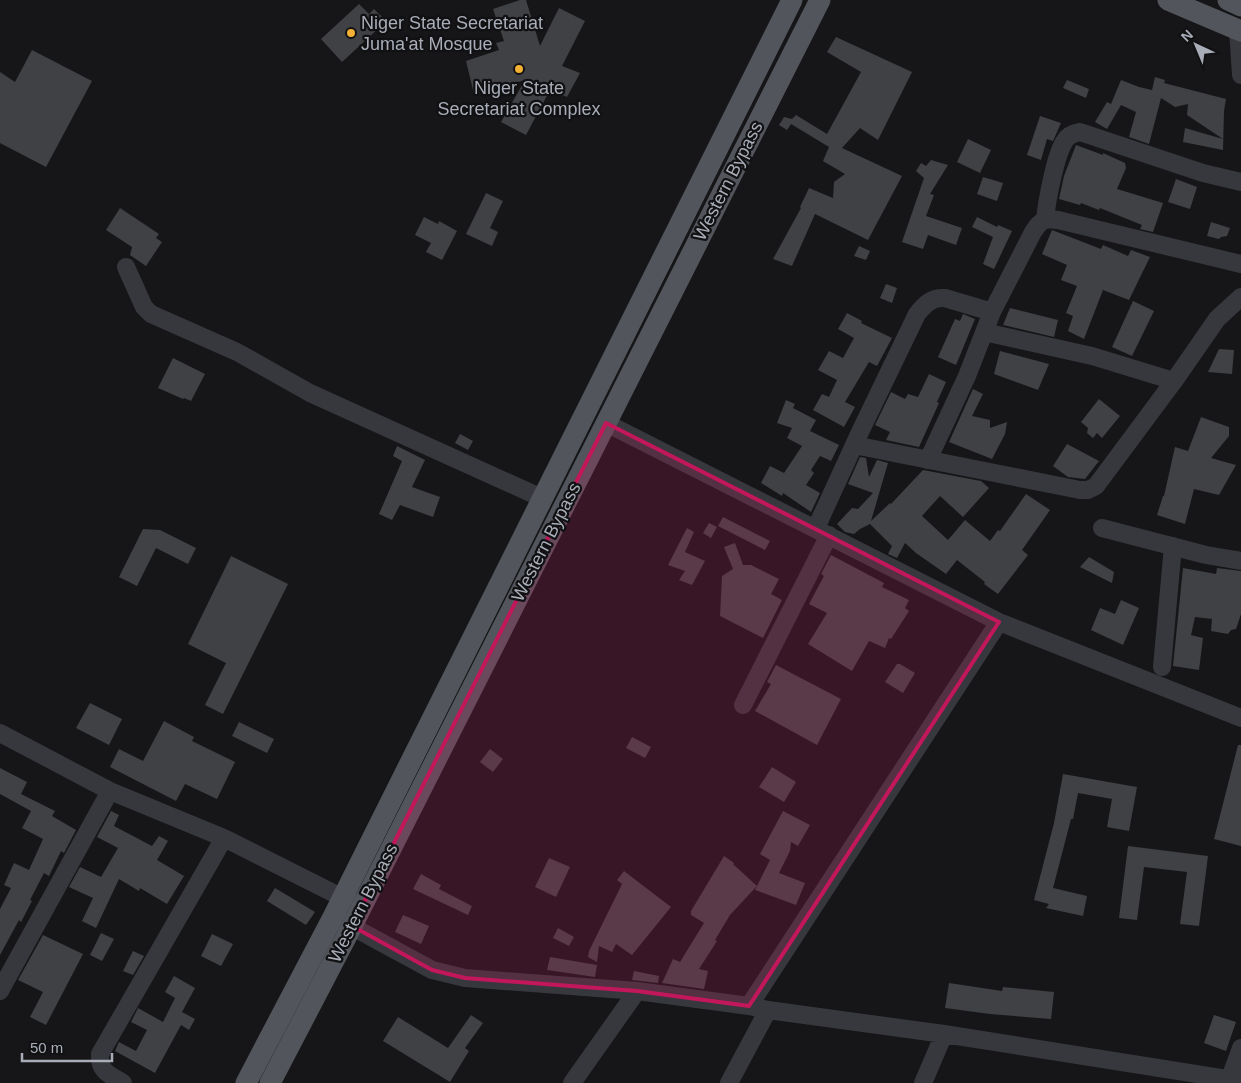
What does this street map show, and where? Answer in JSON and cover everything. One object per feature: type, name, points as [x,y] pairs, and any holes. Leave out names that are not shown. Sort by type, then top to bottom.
[{"type":"main road","name":"Western Bypass","points":[[270,1083],[352,926],[352,902],[542,498],[792,0]]},
{"type":"main road","name":"Western Bypass","points":[[246,1083],[333,917],[352,902],[606,422],[820,0]]},
{"type":"main road","points":[[1168,0],[1240,31]]},
{"type":"main road","points":[[1228,0],[1241,6]]},
{"type":"street","points":[[1240,31],[1241,75]]},
{"type":"street","points":[[1046,219],[1051,185],[1063,143],[1074,133],[1080,132],[1202,173],[1241,182]]},
{"type":"street","points":[[928,460],[967,376],[992,312],[1033,232],[1046,219],[1058,220],[1241,264]]},
{"type":"street","points":[[126,267],[144,307],[151,314],[237,352],[310,394],[542,498]]},
{"type":"street","points":[[743,705],[822,531],[854,445],[917,314],[924,305],[938,297],[992,312]]},
{"type":"street","points":[[854,445],[1080,490],[1088,490],[1096,486],[1174,381],[1217,319],[1241,298]]},
{"type":"street","points":[[984,332],[1092,356],[1174,381]]},
{"type":"street","points":[[606,422],[999,622],[1241,718]]},
{"type":"street","points":[[1102,528],[1241,561]]},
{"type":"street","points":[[1162,667],[1173,546]]},
{"type":"street","points":[[749,1006],[999,622]]},
{"type":"street","points":[[0,733],[110,791],[224,838],[352,902]]},
{"type":"street","points":[[0,991],[110,791]]},
{"type":"street","points":[[123,1083],[104,1071],[100,1063],[100,1054],[224,838]]},
{"type":"street","points":[[333,917],[432,970],[465,978],[637,992],[749,1006],[944,1034],[1235,1080],[1241,1048]]},
{"type":"street","points":[[572,1083],[637,992]]},
{"type":"street","points":[[729,1083],[768,1010]]},
{"type":"street","points":[[923,1083],[944,1034]]},
{"type":"highlighted area","points":[[606,423],[999,622],[749,1006],[637,991],[465,978],[432,970],[352,926]]},
{"type":"building","name":"Niger State Secretariat Complex","points":[[520,0],[526,0],[540,46],[559,8],[585,21],[562,66],[580,73],[567,97],[550,90],[526,135],[501,122],[525,80],[474,94],[466,61],[499,50],[496,43],[504,41],[493,9]]},
{"type":"building","name":"Niger State Secretariat Juma'at Mosque","points":[[359,4],[369,14],[374,9],[382,17],[376,22],[381,26],[342,62],[321,39]]},
{"type":"building","points":[[836,37],[912,72],[878,140],[860,128],[842,148],[902,176],[868,240],[815,214],[792,266],[773,259],[801,208],[809,188],[833,198],[834,182],[845,174],[823,161],[829,147],[791,124],[787,130],[779,125],[784,117],[792,119],[796,115],[827,134],[861,72],[827,52]]},
{"type":"building","points":[[32,50],[92,81],[46,167],[0,143],[0,72],[15,82]]},
{"type":"building","points":[[1155,77],[1165,80],[1164,83],[1226,99],[1223,150],[1183,142],[1185,128],[1223,139],[1187,115],[1188,104],[1175,107],[1161,98],[1149,144],[1129,137],[1136,112],[1121,105],[1107,129],[1095,122],[1107,102],[1111,104],[1121,80],[1152,90]]},
{"type":"building","points":[[1067,80],[1089,89],[1086,98],[1063,88]]},
{"type":"building","points":[[1040,116],[1061,123],[1053,141],[1047,139],[1041,160],[1027,155]]},
{"type":"building","points":[[968,139],[991,150],[980,173],[957,162]]},
{"type":"building","points":[[1076,145],[1103,155],[1103,153],[1125,163],[1126,168],[1117,189],[1163,203],[1153,232],[1140,229],[1142,225],[1100,208],[1099,210],[1081,203],[1080,205],[1059,199],[1064,176]]},
{"type":"building","points":[[931,160],[948,165],[930,194],[934,195],[926,216],[962,228],[956,245],[928,235],[923,249],[902,242],[924,178],[916,171],[921,163],[926,166]]},
{"type":"building","points":[[983,177],[1003,183],[997,201],[977,194]]},
{"type":"building","points":[[1176,179],[1197,187],[1190,209],[1168,202]]},
{"type":"building","points":[[486,193],[503,201],[490,228],[498,232],[492,246],[466,234]]},
{"type":"building","points":[[120,208],[159,234],[156,238],[162,242],[146,266],[130,255],[132,247],[106,230]]},
{"type":"building","points":[[424,217],[438,224],[439,221],[457,231],[442,260],[426,252],[431,243],[415,235]]},
{"type":"building","points":[[977,217],[997,227],[998,225],[1012,231],[994,269],[983,264],[993,237],[972,227]]},
{"type":"building","points":[[1211,222],[1230,228],[1227,236],[1219,239],[1207,236]]},
{"type":"building","points":[[1052,230],[1101,249],[1103,245],[1128,256],[1131,250],[1150,257],[1129,300],[1103,290],[1084,339],[1068,331],[1073,316],[1066,313],[1077,286],[1061,280],[1067,265],[1042,254]]},
{"type":"building","points":[[859,246],[870,251],[866,260],[854,256]]},
{"type":"building","points":[[886,284],[897,288],[892,303],[880,298]]},
{"type":"building","points":[[1133,301],[1154,311],[1132,356],[1112,347]]},
{"type":"building","points":[[1010,308],[1058,320],[1054,337],[1003,325]]},
{"type":"building","points":[[847,313],[862,321],[861,323],[892,338],[877,366],[869,362],[845,402],[855,407],[844,427],[813,410],[822,394],[829,397],[837,380],[818,370],[829,351],[843,358],[854,338],[838,329]]},
{"type":"building","points":[[963,314],[975,319],[956,365],[938,357],[955,319],[960,321]]},
{"type":"building","points":[[1219,349],[1234,350],[1232,374],[1208,372]]},
{"type":"building","points":[[1000,351],[1049,364],[1038,390],[994,374]]},
{"type":"building","points":[[173,358],[205,374],[191,401],[158,388]]},
{"type":"building","points":[[929,374],[946,382],[937,402],[939,403],[919,447],[886,440],[890,432],[875,425],[891,392],[905,399],[908,394],[918,397]]},
{"type":"building","points":[[973,389],[983,394],[972,416],[990,420],[990,428],[1007,422],[1005,434],[992,459],[949,442]]},
{"type":"building","points":[[1099,399],[1120,416],[1102,438],[1097,433],[1093,438],[1087,433],[1088,428],[1081,422]]},
{"type":"building","points":[[786,400],[795,404],[793,408],[816,420],[810,431],[839,445],[831,461],[820,456],[811,470],[814,473],[806,485],[820,493],[811,512],[783,493],[782,496],[761,483],[770,466],[784,473],[802,446],[787,438],[792,428],[777,423]]},
{"type":"building","points":[[1201,417],[1229,427],[1229,436],[1211,458],[1236,465],[1219,495],[1194,489],[1185,524],[1157,515],[1164,496],[1175,447],[1188,451]]},
{"type":"building","points":[[460,434],[473,441],[468,450],[455,443]]},
{"type":"building","points":[[1067,444],[1099,461],[1085,479],[1068,477],[1053,466]]},
{"type":"building","points":[[397,446],[425,460],[412,487],[440,497],[433,517],[400,505],[392,520],[379,514],[402,461],[393,456]]},
{"type":"building","points":[[860,457],[866,458],[869,477],[877,460],[888,463],[871,521],[891,504],[923,470],[981,481],[989,488],[963,517],[940,496],[922,516],[948,540],[965,520],[990,541],[998,530],[1000,531],[1026,494],[1050,510],[1022,550],[1028,555],[998,594],[957,560],[946,574],[905,543],[897,558],[888,554],[892,546],[870,524],[854,534],[845,532],[837,524],[852,508],[858,509],[873,493],[848,484]]},
{"type":"building","points":[[723,517],[770,541],[765,550],[718,526]]},
{"type":"building","points":[[709,523],[717,527],[711,538],[703,533]]},
{"type":"building","points":[[687,528],[694,532],[685,552],[705,561],[692,585],[679,580],[685,571],[668,565]]},
{"type":"building","points":[[143,529],[160,530],[196,548],[188,564],[156,548],[137,586],[119,577]]},
{"type":"building","points":[[735,543],[743,565],[751,565],[779,579],[771,594],[782,600],[763,638],[720,616],[722,576],[733,569],[724,547]]},
{"type":"building","points":[[831,555],[884,583],[882,587],[909,600],[905,608],[909,611],[891,639],[889,638],[885,648],[869,641],[852,671],[808,644],[827,613],[809,604],[824,576],[821,574]]},
{"type":"building","points":[[231,556],[288,584],[223,714],[205,705],[226,663],[188,644]]},
{"type":"building","points":[[1089,557],[1114,572],[1112,583],[1080,567]]},
{"type":"building","points":[[1183,568],[1216,574],[1217,568],[1241,571],[1241,614],[1236,629],[1231,630],[1228,634],[1211,631],[1212,619],[1195,617],[1191,635],[1203,638],[1199,670],[1173,666]]},
{"type":"building","points":[[1121,600],[1139,608],[1123,645],[1091,630],[1100,608],[1115,614]]},
{"type":"building","points":[[897,664],[915,673],[903,693],[885,682]]},
{"type":"building","points":[[776,665],[841,699],[817,745],[755,711],[771,684],[767,682]]},
{"type":"building","points":[[90,703],[122,719],[109,745],[76,728]]},
{"type":"building","points":[[164,721],[194,737],[192,741],[235,762],[217,799],[185,784],[176,801],[110,767],[119,749],[143,761]]},
{"type":"building","points":[[239,722],[274,739],[267,753],[232,736]]},
{"type":"building","points":[[632,737],[651,747],[645,758],[626,748]]},
{"type":"building","points":[[1238,745],[1241,745],[1241,846],[1214,839]]},
{"type":"building","points":[[490,749],[503,759],[493,772],[480,762]]},
{"type":"building","points":[[772,767],[796,782],[784,802],[759,787]]},
{"type":"building","points":[[0,768],[27,782],[21,794],[55,811],[52,816],[76,830],[64,853],[61,851],[49,876],[44,873],[21,922],[19,920],[0,955],[0,909],[11,888],[4,885],[14,863],[29,870],[43,839],[22,828],[31,811],[0,794]]},
{"type":"building","points":[[1063,774],[1137,787],[1129,831],[1107,827],[1112,799],[1078,793],[1073,819],[1071,819],[1053,888],[1087,896],[1083,916],[1046,908],[1049,904],[1034,900],[1054,823]]},
{"type":"building","points":[[111,811],[119,815],[114,826],[152,846],[159,836],[168,841],[157,860],[184,876],[167,904],[140,888],[139,891],[119,879],[96,928],[82,921],[93,898],[69,887],[80,867],[101,877],[118,848],[97,837]]},
{"type":"building","points":[[783,811],[810,825],[798,846],[791,842],[790,851],[779,873],[805,883],[796,905],[755,890],[770,860],[760,854]]},
{"type":"building","points":[[1128,846],[1208,856],[1199,926],[1180,924],[1187,872],[1144,867],[1137,920],[1119,918]]},
{"type":"building","points":[[724,856],[734,863],[757,886],[730,915],[715,940],[717,941],[699,969],[708,971],[704,989],[662,983],[673,959],[680,962],[704,923],[691,915],[691,911]]},
{"type":"building","points":[[549,858],[570,867],[556,897],[535,887]]},
{"type":"building","points":[[624,871],[671,907],[632,955],[616,944],[612,952],[599,946],[597,962],[588,957],[589,951],[622,884],[617,880]]},
{"type":"building","points":[[421,874],[441,885],[439,889],[472,906],[468,915],[413,889]]},
{"type":"building","points":[[275,888],[315,912],[306,925],[267,901]]},
{"type":"building","points":[[403,915],[429,926],[421,944],[395,932]]},
{"type":"building","points":[[558,928],[574,937],[569,946],[553,938]]},
{"type":"building","points":[[101,933],[114,939],[102,961],[90,955]]},
{"type":"building","points":[[212,934],[233,944],[221,966],[201,956]]},
{"type":"building","points":[[43,935],[83,954],[46,1025],[30,1017],[43,992],[18,980]]},
{"type":"building","points":[[133,951],[144,956],[133,975],[123,971]]},
{"type":"building","points":[[550,957],[597,965],[595,977],[547,970]]},
{"type":"building","points":[[634,971],[659,976],[658,983],[632,980]]},
{"type":"building","points":[[174,976],[195,988],[182,1012],[195,1019],[189,1030],[181,1025],[155,1073],[115,1051],[119,1042],[136,1051],[147,1030],[131,1022],[138,1008],[163,1022],[175,998],[165,992]]},
{"type":"building","points":[[949,983],[1002,991],[1003,987],[1054,992],[1051,1019],[945,1008]]},
{"type":"building","points":[[471,1015],[483,1023],[465,1048],[469,1051],[450,1082],[383,1041],[398,1017],[448,1048]]},
{"type":"building","points":[[1214,1015],[1236,1022],[1226,1051],[1204,1043]]},
{"type":"place","name":"Niger State Secretariat Juma'at Mosque","points":[[351,33]]},
{"type":"place","name":"Niger State Secretariat Complex","points":[[519,69]]}]
